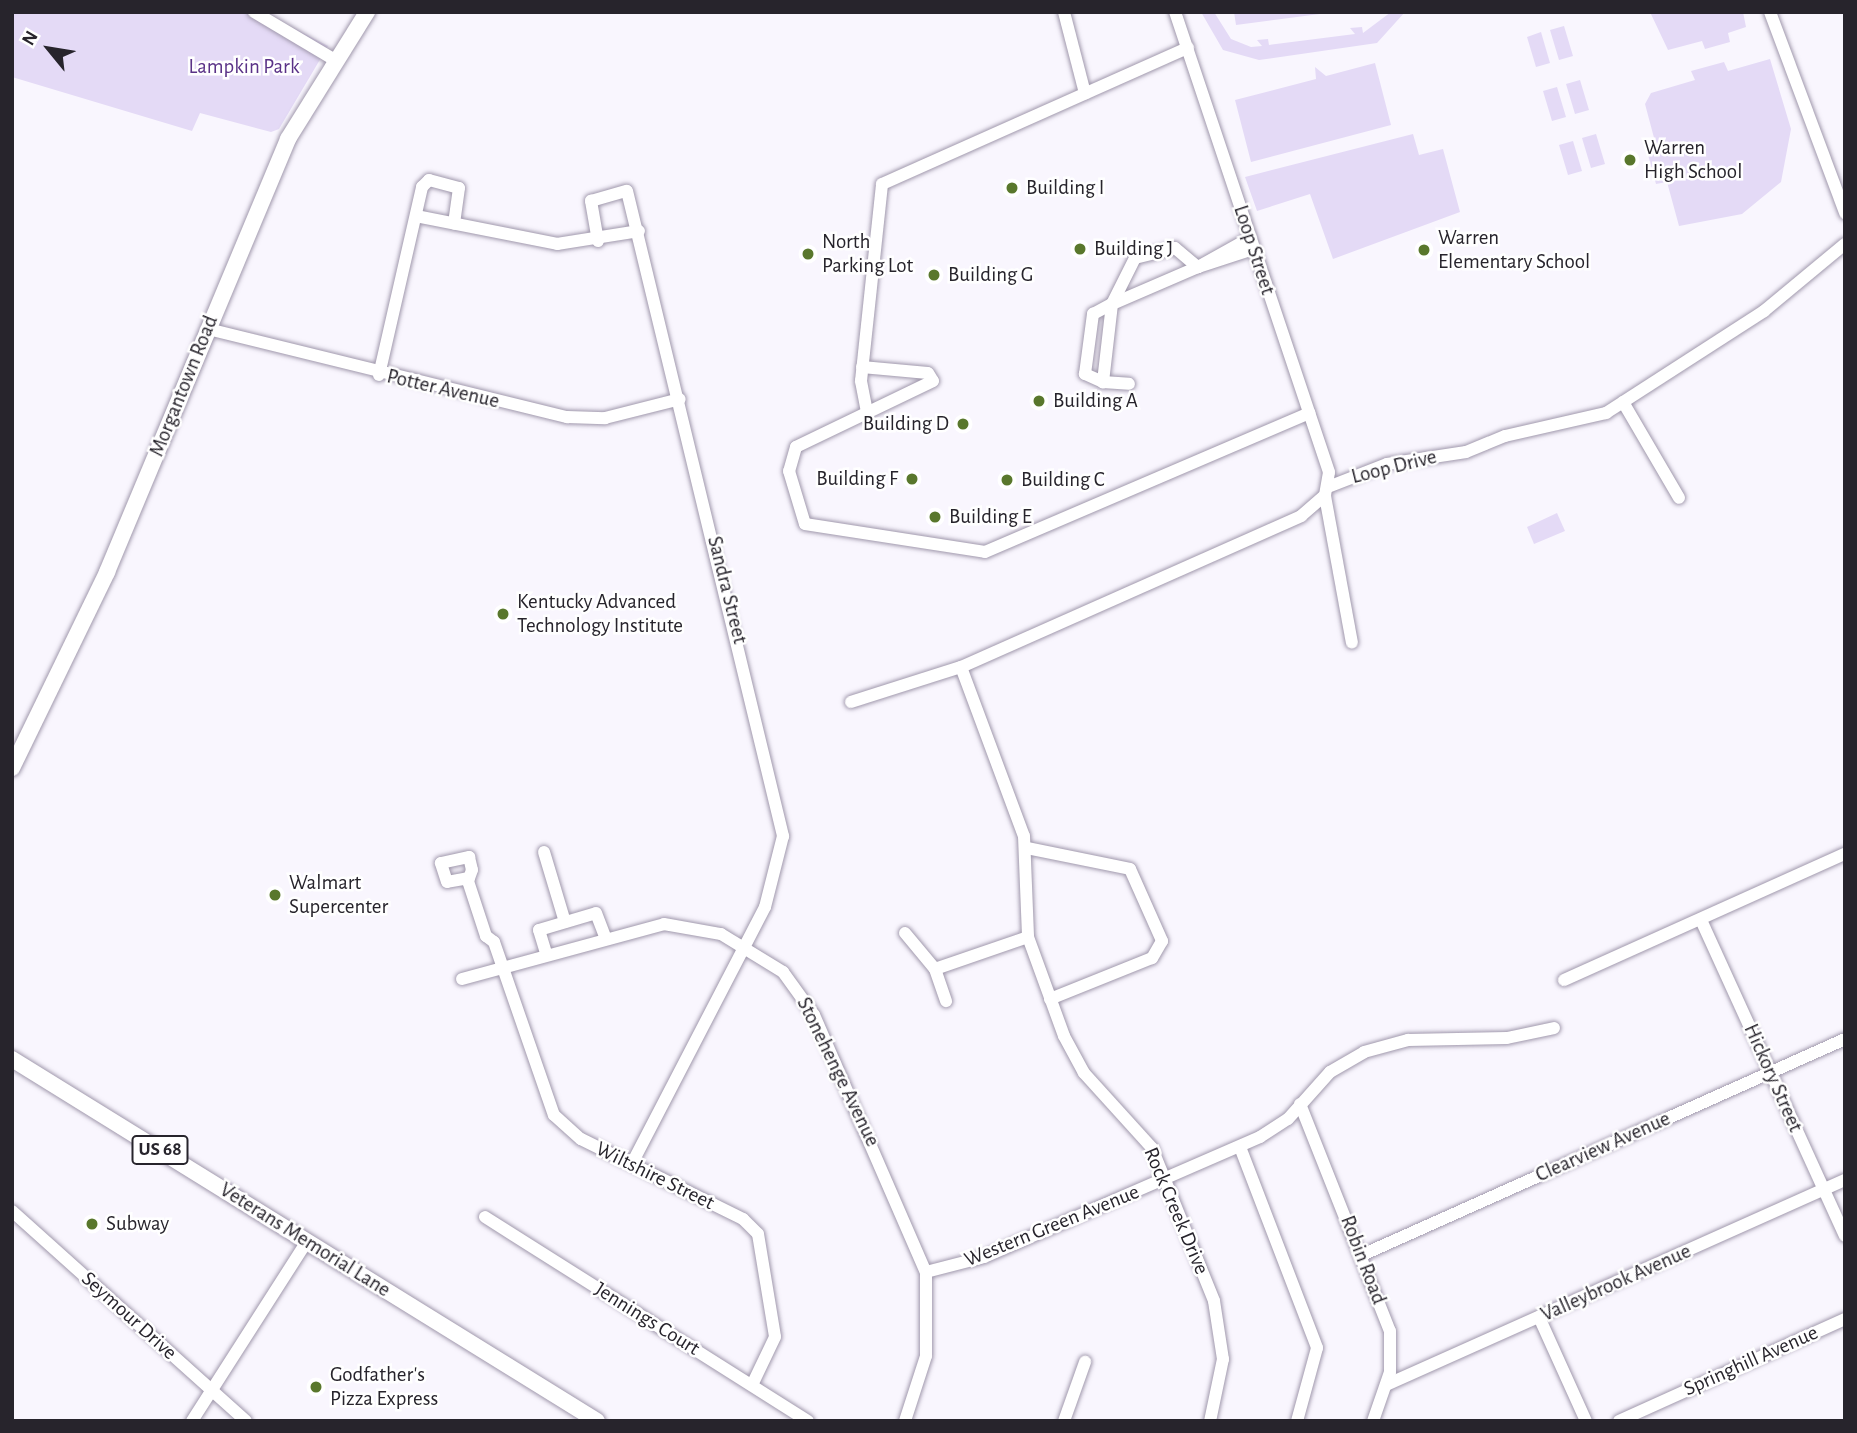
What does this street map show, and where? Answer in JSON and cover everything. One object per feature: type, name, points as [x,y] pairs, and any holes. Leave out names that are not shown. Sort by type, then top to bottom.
[{"type":"main road","name":"Morgantown Road","points":[[12,768],[107,572],[285,145],[333,60],[367,12]]},
{"type":"main road","name":"Veterans Memorial Lane","points":[[12,1059],[597,1421]]},
{"type":"street","points":[[254,12],[333,60]]},
{"type":"street","points":[[1064,12],[1084,93]]},
{"type":"street","name":"Loop Street","points":[[1175,12],[1309,413],[1326,491],[1352,643]]},
{"type":"street","points":[[1770,12],[1809,127],[1845,213]]},
{"type":"street","points":[[867,412],[862,367],[882,184],[1188,48]]},
{"type":"street","points":[[379,375],[422,187],[435,178],[461,193],[454,224]]},
{"type":"street","name":"Sandra Street","points":[[598,241],[592,201],[622,190],[630,194],[782,822],[777,875],[632,1164]]},
{"type":"street","points":[[416,216],[556,244],[598,241],[639,231]]},
{"type":"street","points":[[1129,384],[1087,378],[1085,367],[1090,321],[1097,309],[1252,243]]},
{"type":"street","name":"Loop Drive","points":[[851,702],[961,667],[1301,516],[1326,491],[1387,464],[1466,452],[1505,436],[1581,421],[1623,402],[1764,311],[1845,244]]},
{"type":"street","points":[[1103,382],[1112,304],[1135,258],[1158,248],[1175,248],[1198,267]]},
{"type":"street","points":[[1119,286],[1131,296]]},
{"type":"street","name":"Potter Avenue","points":[[208,329],[379,375],[580,419],[680,399]]},
{"type":"street","points":[[862,367],[928,373],[933,381],[867,412],[793,452],[789,471],[805,524],[985,552],[1309,413]]},
{"type":"street","points":[[1623,402],[1679,498]]},
{"type":"street","name":"Rock Creek Drive","points":[[961,667],[1027,848],[1028,937],[1050,999],[1084,1073],[1141,1131],[1166,1179],[1220,1324],[1221,1382],[1210,1421]]},
{"type":"street","points":[[1027,848],[1130,869],[1162,941],[1152,958],[1050,999]]},
{"type":"street","points":[[544,852],[565,922]]},
{"type":"street","points":[[1564,980],[1845,854]]},
{"type":"street","name":"Wiltshire Street","points":[[469,878],[554,1115],[581,1139],[743,1219],[758,1234],[775,1337],[752,1385]]},
{"type":"street","points":[[546,953],[539,930],[596,913],[605,936]]},
{"type":"street","name":"Hickory Street","points":[[1701,920],[1845,1236]]},
{"type":"street","name":"Stonehenge Avenue","points":[[462,979],[605,936],[676,924],[744,944],[783,972],[814,1015],[926,1272],[926,1356],[905,1421]]},
{"type":"street","points":[[905,933],[935,969],[946,1001]]},
{"type":"street","points":[[935,969],[1028,937]]},
{"type":"street","name":"Western Green Avenue","points":[[926,1272],[974,1261],[1240,1147],[1278,1127],[1348,1060],[1388,1045],[1507,1038],[1554,1028]]},
{"type":"street","name":"Clearview Avenue","points":[[1362,1255],[1845,1039]]},
{"type":"street","name":"Robin Road","points":[[1300,1104],[1390,1331],[1386,1385],[1373,1421]]},
{"type":"street","points":[[1240,1147],[1317,1348],[1297,1421]]},
{"type":"street","name":"Valleybrook Avenue","points":[[1386,1385],[1845,1180]]},
{"type":"street","name":"Seymour Drive","points":[[12,1211],[246,1421]]},
{"type":"street","name":"Jennings Court","points":[[485,1217],[808,1421]]},
{"type":"street","points":[[192,1421],[307,1241]]},
{"type":"street","points":[[1539,1317],[1586,1421]]},
{"type":"street","name":"Springhill Avenue","points":[[1619,1421],[1845,1319]]},
{"type":"street","points":[[1064,1421],[1085,1362]]},
{"type":"green space","name":"Lampkin Park","points":[[12,12],[263,12],[328,46],[279,129],[271,132],[200,113],[192,131],[12,77]]},
{"type":"green space","points":[[1201,12],[1214,12],[1231,39],[1251,47],[1262,46],[1257,40],[1268,39],[1269,45],[1355,34],[1350,28],[1362,27],[1363,33],[1391,12],[1405,12],[1377,43],[1259,60],[1223,50]]},
{"type":"green space","points":[[1234,12],[1335,12],[1236,25]]},
{"type":"green space","points":[[1650,12],[1743,12],[1746,27],[1728,33],[1730,42],[1705,49],[1702,41],[1668,50]]},
{"type":"green space","points":[[1564,26],[1573,56],[1559,60],[1550,30]]},
{"type":"green space","points":[[1541,32],[1550,63],[1536,67],[1527,37]]},
{"type":"green space","points":[[1770,59],[1791,129],[1781,182],[1742,214],[1679,226],[1667,182],[1656,184],[1647,151],[1657,149],[1645,104],[1651,93],[1695,80],[1691,71],[1724,62],[1728,71]]},
{"type":"green space","points":[[1375,63],[1391,125],[1251,162],[1235,100],[1316,79],[1315,67],[1326,76]]},
{"type":"green space","points":[[1580,80],[1589,110],[1575,114],[1566,84]]},
{"type":"green space","points":[[1557,87],[1566,117],[1552,121],[1543,91]]},
{"type":"green space","points":[[1413,134],[1419,155],[1443,149],[1460,212],[1333,259],[1310,194],[1257,211],[1245,177]]},
{"type":"green space","points":[[1596,134],[1605,164],[1591,168],[1582,138]]},
{"type":"green space","points":[[1573,141],[1582,171],[1568,175],[1559,145]]},
{"type":"green space","points":[[1557,513],[1565,531],[1534,544],[1527,527]]},
{"type":"place","name":"Warren High School","points":[[1630,160]]},
{"type":"place","name":"Building I","points":[[1012,188]]},
{"type":"place","name":"Building J","points":[[1080,249]]},
{"type":"place","name":"Warren Elementary School","points":[[1424,250]]},
{"type":"place","name":"North Parking Lot","points":[[808,254]]},
{"type":"place","name":"Building G","points":[[934,275]]},
{"type":"place","name":"Building A","points":[[1039,401]]},
{"type":"place","name":"Building D","points":[[963,424]]},
{"type":"place","name":"Building F","points":[[912,479]]},
{"type":"place","name":"Building C","points":[[1007,480]]},
{"type":"place","name":"Building E","points":[[935,517]]},
{"type":"place","name":"Kentucky Advanced Technology Institute","points":[[503,614]]},
{"type":"place","name":"Walmart Supercenter","points":[[275,895]]},
{"type":"place","name":"Subway","points":[[92,1224]]},
{"type":"place","name":"Godfather's Pizza Express","points":[[316,1387]]}]
